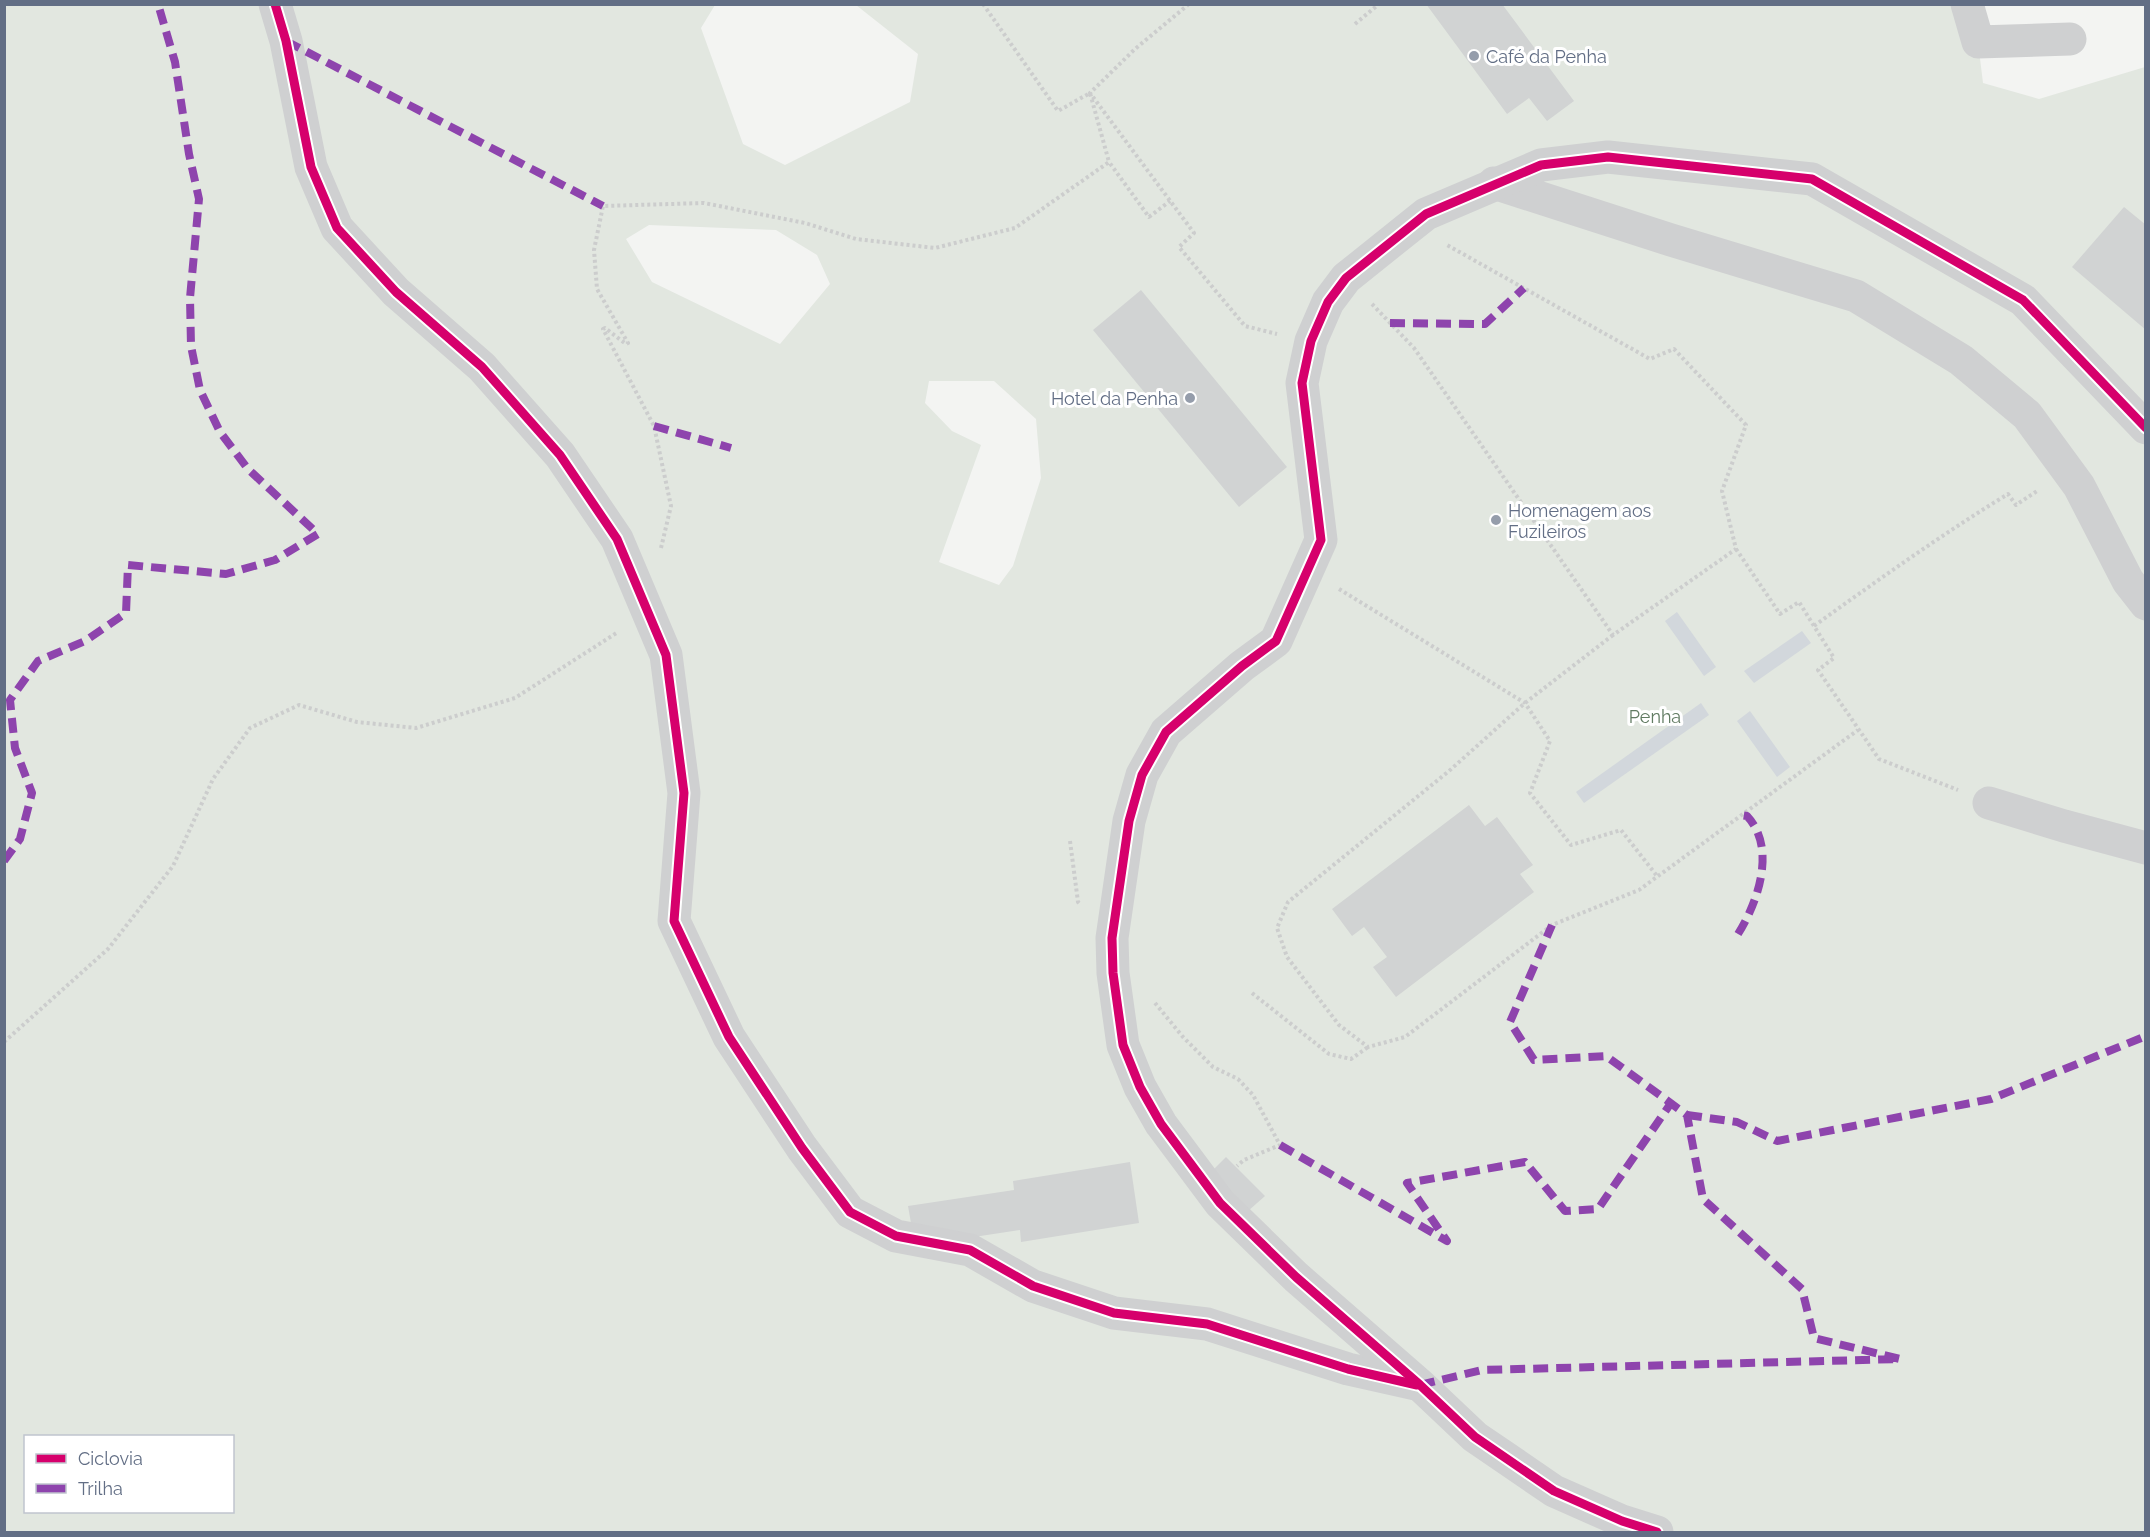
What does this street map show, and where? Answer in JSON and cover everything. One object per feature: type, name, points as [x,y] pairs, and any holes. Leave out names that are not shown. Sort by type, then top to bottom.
[{"type":"street","points":[[275,4],[286,41],[311,167],[337,228],[396,292],[482,367],[560,455],[617,539],[666,655],[684,793],[674,921],[729,1037],[802,1148],[850,1212],[896,1236],[970,1250],[1034,1286],[1114,1313],[1207,1324],[1348,1369],[1420,1385]]},
{"type":"street","points":[[1966,4],[1978,42],[2070,39]]},
{"type":"street","points":[[1657,1533],[1622,1521],[1554,1491],[1475,1437],[1420,1385],[1296,1276],[1220,1203],[1161,1124],[1140,1087],[1123,1045],[1113,973],[1112,938],[1129,821],[1142,775],[1166,732],[1242,666],[1276,641],[1321,540],[1302,383],[1311,341],[1328,302],[1347,278],[1426,214],[1540,165],[1608,157],[1812,179],[2023,300],[2145,428]]},
{"type":"street","points":[[1494,183],[1856,296],[1961,360],[2027,416],[2079,486],[2128,581],[2145,604]]},
{"type":"street","points":[[1989,803],[2145,848]]},
{"type":"path","points":[[982,4],[1058,111],[1090,93],[1135,49],[1189,4]]},
{"type":"path","points":[[1355,24],[1379,4]]},
{"type":"path","points":[[1090,93],[1109,162]]},
{"type":"path","points":[[1090,93],[1194,233],[1179,247],[1245,326],[1311,341]]},
{"type":"path","points":[[1426,214],[1447,245],[1650,359],[1674,349],[1746,425],[1722,491],[1736,549],[1780,615],[1798,602],[1834,658],[1818,670],[1858,730],[1879,759],[1989,803]]},
{"type":"path","points":[[1347,278],[1414,348],[1613,635]]},
{"type":"path","points":[[1814,626],[1965,520],[2008,494],[2016,505],[2046,486],[2037,472],[2055,454]]},
{"type":"path","points":[[1368,1047],[1339,1025],[1287,957],[1277,928],[1288,902],[1449,771],[1526,703],[1613,635],[1736,549]]},
{"type":"path","points":[[1307,570],[1526,703],[1550,741],[1530,793],[1571,845],[1621,830],[1657,876]]},
{"type":"path","points":[[1252,993],[1329,1054],[1351,1059],[1368,1047],[1405,1037],[1552,925],[1639,890],[1858,730]]},
{"type":"path","points":[[1152,1000],[1212,1067],[1238,1079],[1253,1095],[1280,1145],[1244,1160],[1236,1167]]},
{"type":"green space","name":"Penha","points":[[1967,4],[1978,42],[1983,83],[2039,99],[2145,67],[2145,1532],[5,1532],[5,5],[715,5],[701,28],[743,144],[785,165],[910,102],[918,54],[856,5]],"holes":[[[649,225],[776,230],[817,255],[830,284],[780,344],[652,282],[626,239]],[[929,381],[994,381],[1036,419],[1041,478],[1013,566],[999,585],[939,562],[981,445],[952,431],[925,403]]]},
{"type":"shaded area","points":[[1677,612],[1716,667],[1704,676],[1665,621]]},
{"type":"shaded area","points":[[1802,631],[1811,643],[1754,683],[1744,671]]},
{"type":"shaded area","points":[[1701,703],[1709,715],[1584,803],[1576,792]]},
{"type":"shaded area","points":[[1750,711],[1790,767],[1777,777],[1737,721]]},
{"type":"building","points":[[1426,4],[1502,4],[1574,101],[1547,121],[1529,98],[1507,114]]},
{"type":"building","points":[[2124,207],[2146,225],[2146,330],[2072,267]]},
{"type":"building","name":"Hotel da Penha","points":[[1141,290],[1287,467],[1239,507],[1093,330]]},
{"type":"building","points":[[1469,805],[1485,826],[1497,817],[1533,865],[1520,874],[1534,892],[1396,997],[1373,967],[1387,957],[1364,927],[1352,936],[1332,909]]},
{"type":"building","points":[[1226,1157],[1265,1196],[1248,1211],[1210,1173]]},
{"type":"building","points":[[1130,1162],[1139,1223],[1021,1242],[1020,1230],[915,1246],[908,1206],[1014,1190],[1013,1181]]},
{"type":"marked path","points":[[4,861],[20,839],[32,793],[15,748],[10,700],[38,661],[85,641],[126,613],[128,565],[226,574],[275,560],[318,534],[248,469],[220,432],[200,390],[191,346],[190,298],[199,199],[189,154],[175,62],[158,4]]},
{"type":"marked path","points":[[286,41],[603,206]]},
{"type":"marked path","points":[[1390,323],[1485,324],[1524,288]]},
{"type":"marked path","points":[[654,426],[731,448]]},
{"type":"marked path","points":[[1738,934],[1758,891],[1763,859],[1756,829],[1747,816],[1741,815]]},
{"type":"marked path","points":[[1420,1385],[1482,1370],[1900,1359],[1814,1338],[1802,1289],[1703,1199],[1687,1115],[1606,1056],[1534,1060],[1510,1022],[1552,925]]},
{"type":"marked path","points":[[1687,1115],[1737,1122],[1777,1141],[1991,1099],[2146,1036]]},
{"type":"marked path","points":[[1280,1145],[1447,1241],[1407,1183],[1525,1162],[1565,1211],[1598,1209],[1671,1103]]},
{"type":"cycle path","points":[[275,4],[286,41],[311,167],[337,228],[396,292],[482,367],[560,455],[617,539],[666,655],[684,793],[674,921],[729,1037],[802,1148],[850,1212],[896,1236],[970,1250],[1033,1286],[1114,1313],[1207,1324],[1348,1369],[1417,1385]]},
{"type":"cycle path","points":[[1657,1532],[1622,1521],[1554,1491],[1475,1437],[1420,1385],[1296,1277],[1220,1203],[1161,1124],[1140,1087],[1123,1045],[1113,973],[1112,938],[1129,821],[1142,775],[1166,732],[1242,666],[1276,641],[1321,540],[1302,383],[1311,341],[1328,302],[1346,278],[1426,214],[1541,165],[1608,157],[1812,179],[2023,300],[2146,428]]},
{"type":"place","name":"Café da Penha","points":[[1474,56]]},
{"type":"place","name":"Hotel da Penha","points":[[1190,398]]},
{"type":"place","name":"Homenagem aos Fuzileiros","points":[[1496,520]]}]
